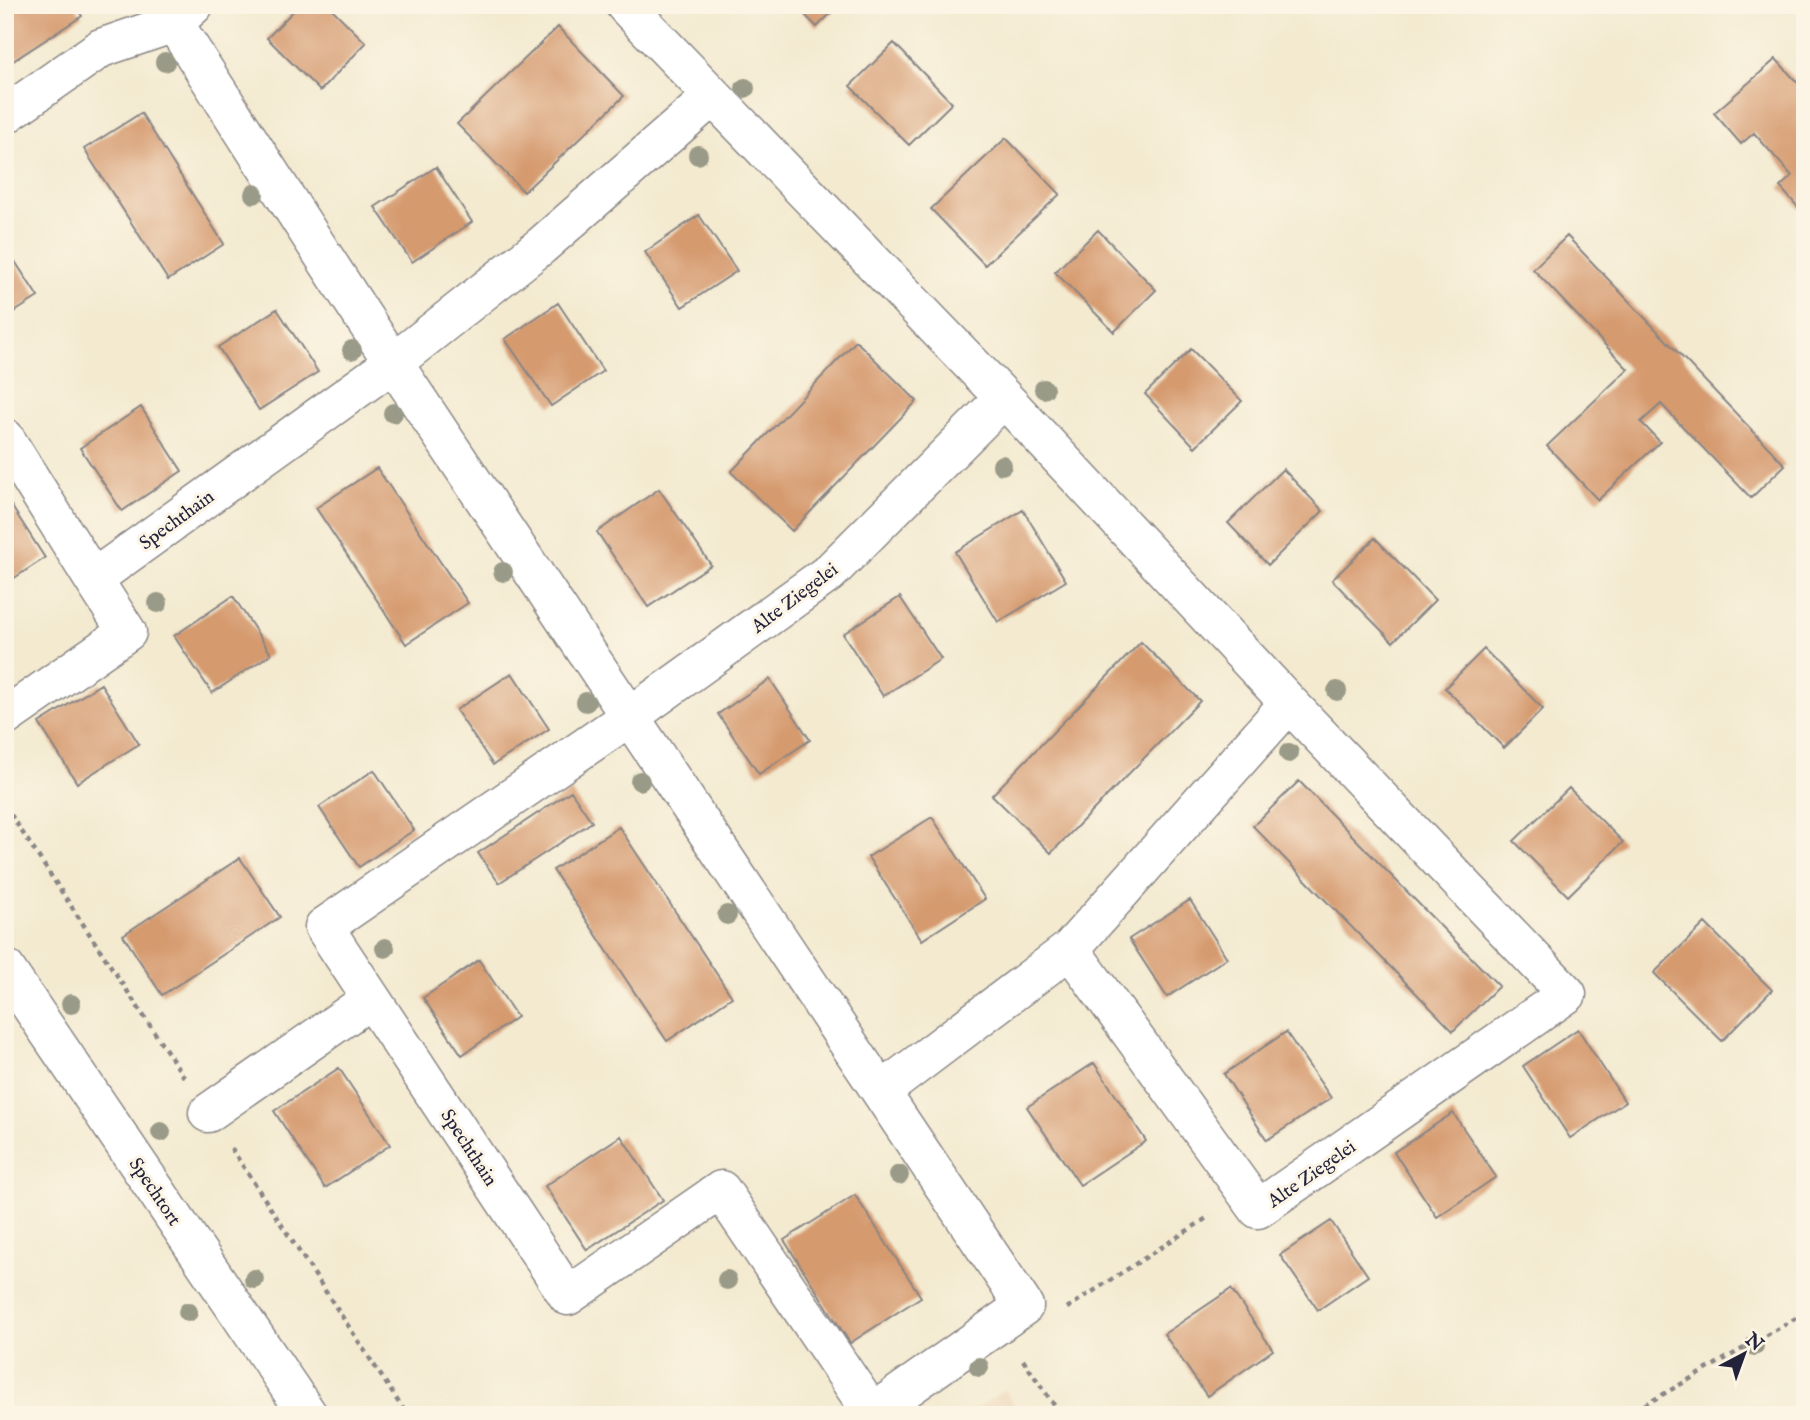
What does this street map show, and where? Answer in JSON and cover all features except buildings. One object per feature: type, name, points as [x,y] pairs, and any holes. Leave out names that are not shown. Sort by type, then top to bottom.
[{"type":"street","name":"Alte Ziegelei","points":[[625,5],[1004,398],[1289,703],[1567,994],[1258,1209],[1069,949]]},
{"type":"street","points":[[5,115],[101,48],[184,14],[393,363],[882,1091],[1011,1315]]},
{"type":"street","points":[[393,363],[541,246],[713,96]]},
{"type":"street","name":"Spechthain","points":[[93,579],[393,363]]},
{"type":"street","name":"Alte Ziegelei","points":[[629,717],[830,573],[1004,398]]},
{"type":"street","points":[[5,438],[127,632],[5,717]]},
{"type":"street","points":[[882,1091],[1069,949],[1289,703]]},
{"type":"street","name":"Spechthain","points":[[629,717],[324,927],[568,1296],[721,1190],[871,1414],[1011,1315]]},
{"type":"street","name":"Spechtort","points":[[5,968],[308,1415]]},
{"type":"street","points":[[208,1113],[371,999]]},
{"type":"path","points":[[1011,1315],[1047,1321],[1246,1193]]},
{"type":"path","points":[[1627,1415],[1805,1313]]},
{"type":"path","points":[[1011,1315],[1062,1415]]},
{"type":"shaded area","points":[[1004,1390],[1021,1415],[968,1415]]}]
